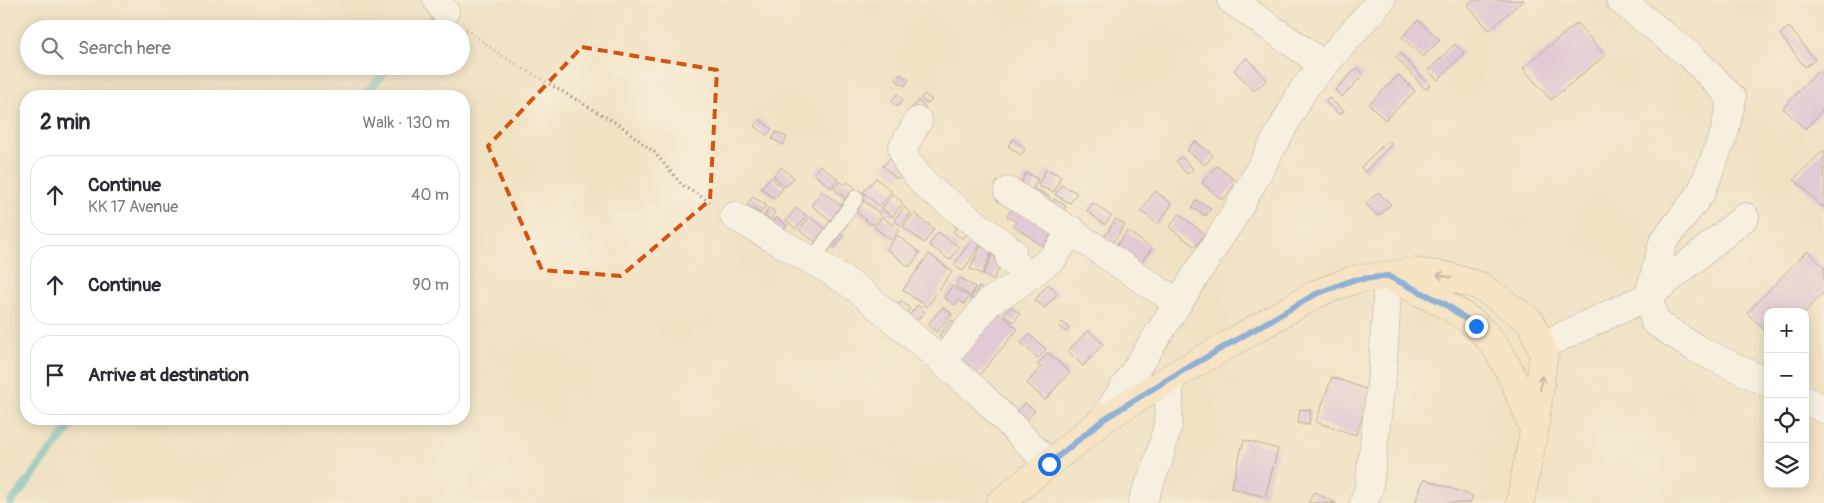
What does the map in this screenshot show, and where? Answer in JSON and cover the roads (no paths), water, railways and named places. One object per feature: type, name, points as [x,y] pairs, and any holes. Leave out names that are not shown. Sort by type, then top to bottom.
[{"type":"street","points":[[1232,0],[1324,65]]},
{"type":"street","points":[[1104,419],[1235,214],[1305,87],[1381,0]]},
{"type":"street","points":[[1620,0],[1692,57],[1732,98],[1724,134],[1701,193],[1662,242],[1649,296],[1655,322],[1697,349],[1764,381]]},
{"type":"street","points":[[918,121],[902,149],[907,162],[925,185],[1012,251],[1010,259],[1028,276]]},
{"type":"street","points":[[1008,191],[1072,230],[1108,258],[1166,295]]},
{"type":"street","points":[[734,216],[859,290],[943,360],[978,392],[1049,464]]},
{"type":"street","points":[[1540,346],[1562,334],[1649,296],[1744,217]]},
{"type":"street","points":[[943,360],[990,301],[1053,258],[1072,230]]},
{"type":"street","points":[[1000,503],[1104,419],[1170,378],[1316,294],[1353,280],[1421,273],[1446,276],[1480,286],[1531,322],[1544,354],[1534,431],[1520,503]]},
{"type":"street","points":[[1388,276],[1445,304],[1476,326],[1495,347],[1511,374],[1534,431]]},
{"type":"street","points":[[1364,503],[1369,487],[1383,365],[1388,276]]},
{"type":"street","points":[[1142,503],[1159,459],[1168,424],[1170,378]]},
{"type":"street","points":[[1809,402],[1824,409]]},
{"type":"lane","points":[[819,265],[819,251],[856,198]]},
{"type":"waterway","points":[[432,20],[439,12]]},
{"type":"waterway","points":[[368,90],[382,75]]},
{"type":"waterway","points":[[11,503],[71,425]]}]
